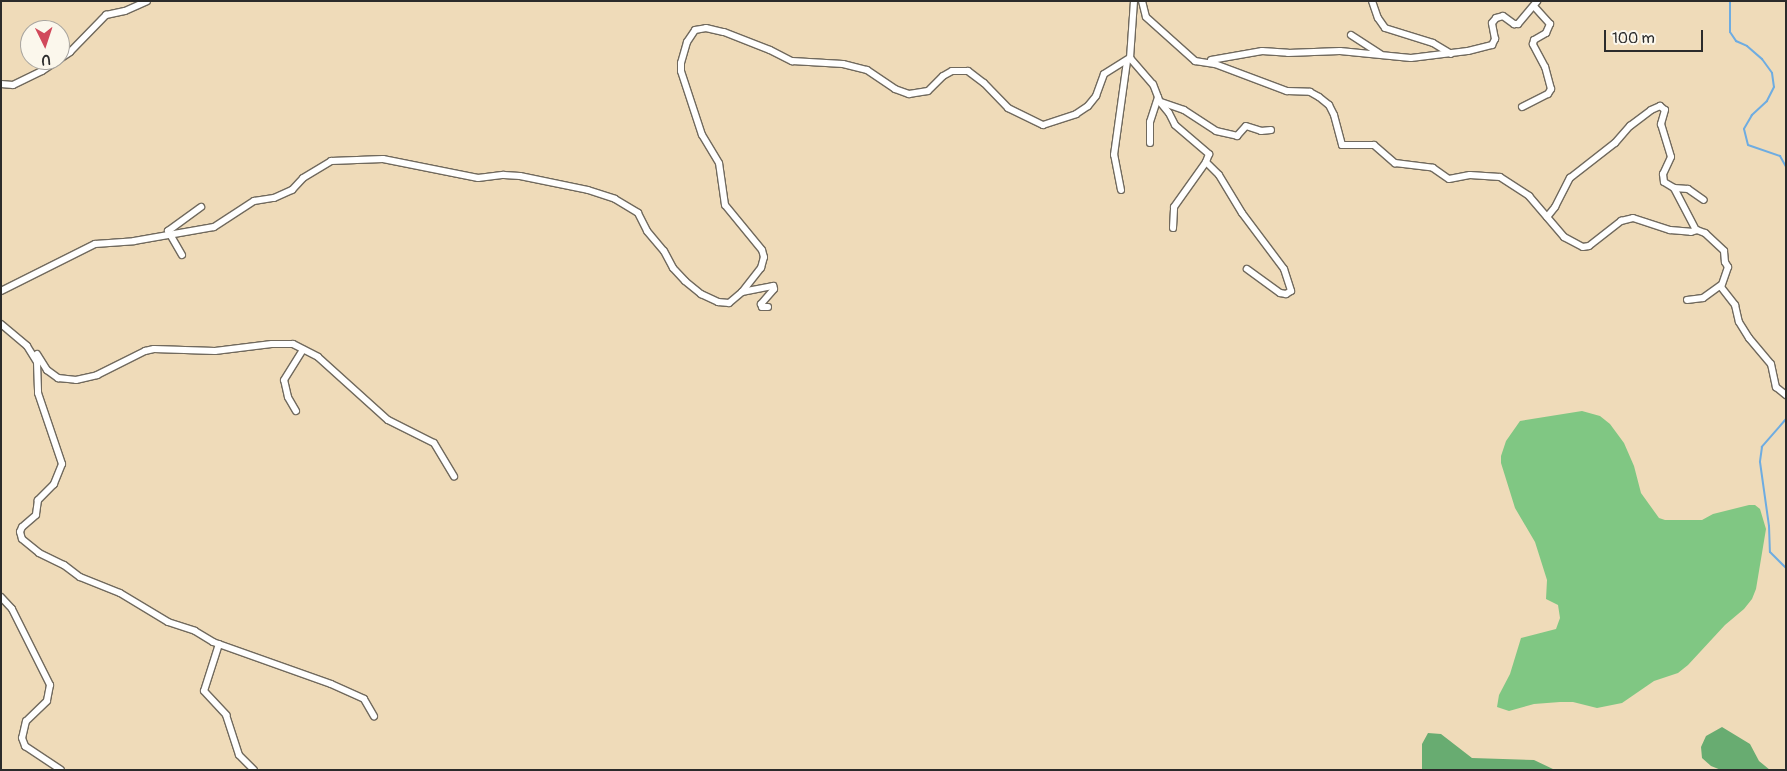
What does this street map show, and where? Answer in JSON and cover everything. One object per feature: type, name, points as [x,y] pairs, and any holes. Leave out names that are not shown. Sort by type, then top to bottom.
[{"type":"street","points":[[1,84],[13,85],[42,72],[70,52],[106,15],[125,11],[147,1]]},
{"type":"street","points":[[1121,190],[1114,156],[1128,60],[1134,1]]},
{"type":"street","points":[[1142,1],[1146,17],[1192,59],[1216,64],[1287,91],[1310,92],[1319,97],[1328,105],[1334,115],[1338,138],[1344,146],[1374,145],[1394,163],[1434,168],[1449,179],[1470,176],[1500,177],[1529,196],[1564,237],[1585,247],[1621,221],[1628,219],[1638,219],[1670,230],[1696,230],[1705,233],[1724,251],[1724,262],[1728,268],[1721,285],[1703,298],[1687,300]]},
{"type":"street","points":[[1372,1],[1378,18],[1385,28],[1433,43],[1451,54]]},
{"type":"street","points":[[1198,61],[1235,58],[1262,51],[1288,53],[1340,51],[1411,58],[1451,54],[1492,45],[1495,39],[1492,23],[1496,18],[1503,16],[1517,24],[1536,4],[1550,24],[1546,33],[1534,40],[1533,44],[1545,66],[1551,89],[1548,94],[1522,107]]},
{"type":"street","points":[[1,291],[95,244],[134,241],[168,233],[214,227],[254,201],[274,198],[292,190],[303,178],[331,161],[383,159],[478,178],[504,175],[528,178],[588,190],[615,199],[638,213],[647,232],[664,250],[673,268],[685,281],[701,294],[725,304],[732,302],[742,292],[761,268],[764,257],[762,250],[725,205],[719,163],[702,135],[682,71],[682,58],[695,30],[706,28],[724,32],[792,61],[843,64],[867,70],[895,89],[909,94],[928,91],[943,76],[952,71],[968,71],[984,82],[1008,108],[1043,124],[1082,110],[1096,96],[1104,74],[1128,60]]},
{"type":"street","points":[[1351,35],[1384,56]]},
{"type":"street","points":[[1128,60],[1145,72],[1158,93],[1160,102],[1179,130],[1209,154],[1206,162],[1174,207],[1173,228]]},
{"type":"street","points":[[1150,143],[1150,122],[1158,93]]},
{"type":"street","points":[[1160,102],[1184,110],[1216,131],[1236,136],[1246,126],[1262,131],[1271,130]]},
{"type":"street","points":[[1547,217],[1555,207],[1570,178],[1614,144],[1630,126],[1651,110],[1660,106],[1665,110],[1661,124],[1671,157],[1662,178],[1667,185],[1674,188],[1688,189],[1704,200]]},
{"type":"street","points":[[1206,162],[1219,175],[1242,212],[1284,268],[1291,291],[1286,294],[1280,293],[1247,269]]},
{"type":"street","points":[[1674,188],[1696,230]]},
{"type":"street","points":[[168,233],[170,228],[201,207]]},
{"type":"street","points":[[168,233],[182,255]]},
{"type":"street","points":[[1721,285],[1735,305],[1739,322],[1749,338],[1771,364],[1776,387],[1786,395]]},
{"type":"street","points":[[742,292],[773,286],[774,289],[761,304],[762,307],[768,307]]},
{"type":"street","points":[[1,324],[34,349],[47,370],[58,378],[76,380],[97,375],[145,351],[154,349],[215,351],[287,343],[303,349],[318,358],[388,420],[434,443],[454,476]]},
{"type":"street","points":[[28,346],[37,362],[38,393],[62,464],[54,484],[40,496],[36,515],[22,527],[20,532],[22,539],[39,553],[64,565],[80,577],[120,593],[159,618],[195,631],[219,644],[366,700],[374,716]]},
{"type":"street","points":[[296,411],[288,398],[284,380],[303,349]]},
{"type":"street","points":[[1,597],[12,609],[50,685],[47,701],[26,721],[22,738],[25,746],[61,770]]},
{"type":"street","points":[[219,644],[204,691],[226,715],[239,755],[254,770]]},
{"type":"green space","points":[[1582,411],[1600,416],[1610,424],[1624,443],[1634,466],[1641,493],[1659,518],[1665,520],[1702,520],[1713,514],[1749,505],[1755,505],[1760,509],[1766,529],[1756,589],[1752,599],[1744,609],[1725,625],[1688,665],[1678,673],[1654,681],[1622,703],[1597,708],[1573,702],[1560,702],[1534,704],[1509,711],[1497,707],[1499,695],[1510,674],[1521,638],[1556,629],[1560,618],[1558,605],[1546,599],[1547,580],[1535,542],[1515,508],[1501,463],[1501,456],[1506,441],[1520,421]]},
{"type":"green space","points":[[1722,727],[1750,744],[1759,761],[1770,770],[1721,770],[1711,766],[1702,758],[1701,747],[1706,736]]},
{"type":"green space","points":[[1428,733],[1441,734],[1472,758],[1534,760],[1555,770],[1422,770],[1422,744]]},
{"type":"waterway","points":[[1730,1],[1730,32],[1736,41],[1747,46],[1762,59],[1772,73],[1774,87],[1767,101],[1752,115],[1744,129],[1748,145],[1780,156],[1786,167]]},
{"type":"waterway","points":[[1786,419],[1762,447],[1760,462],[1769,526],[1770,552],[1786,568]]}]
